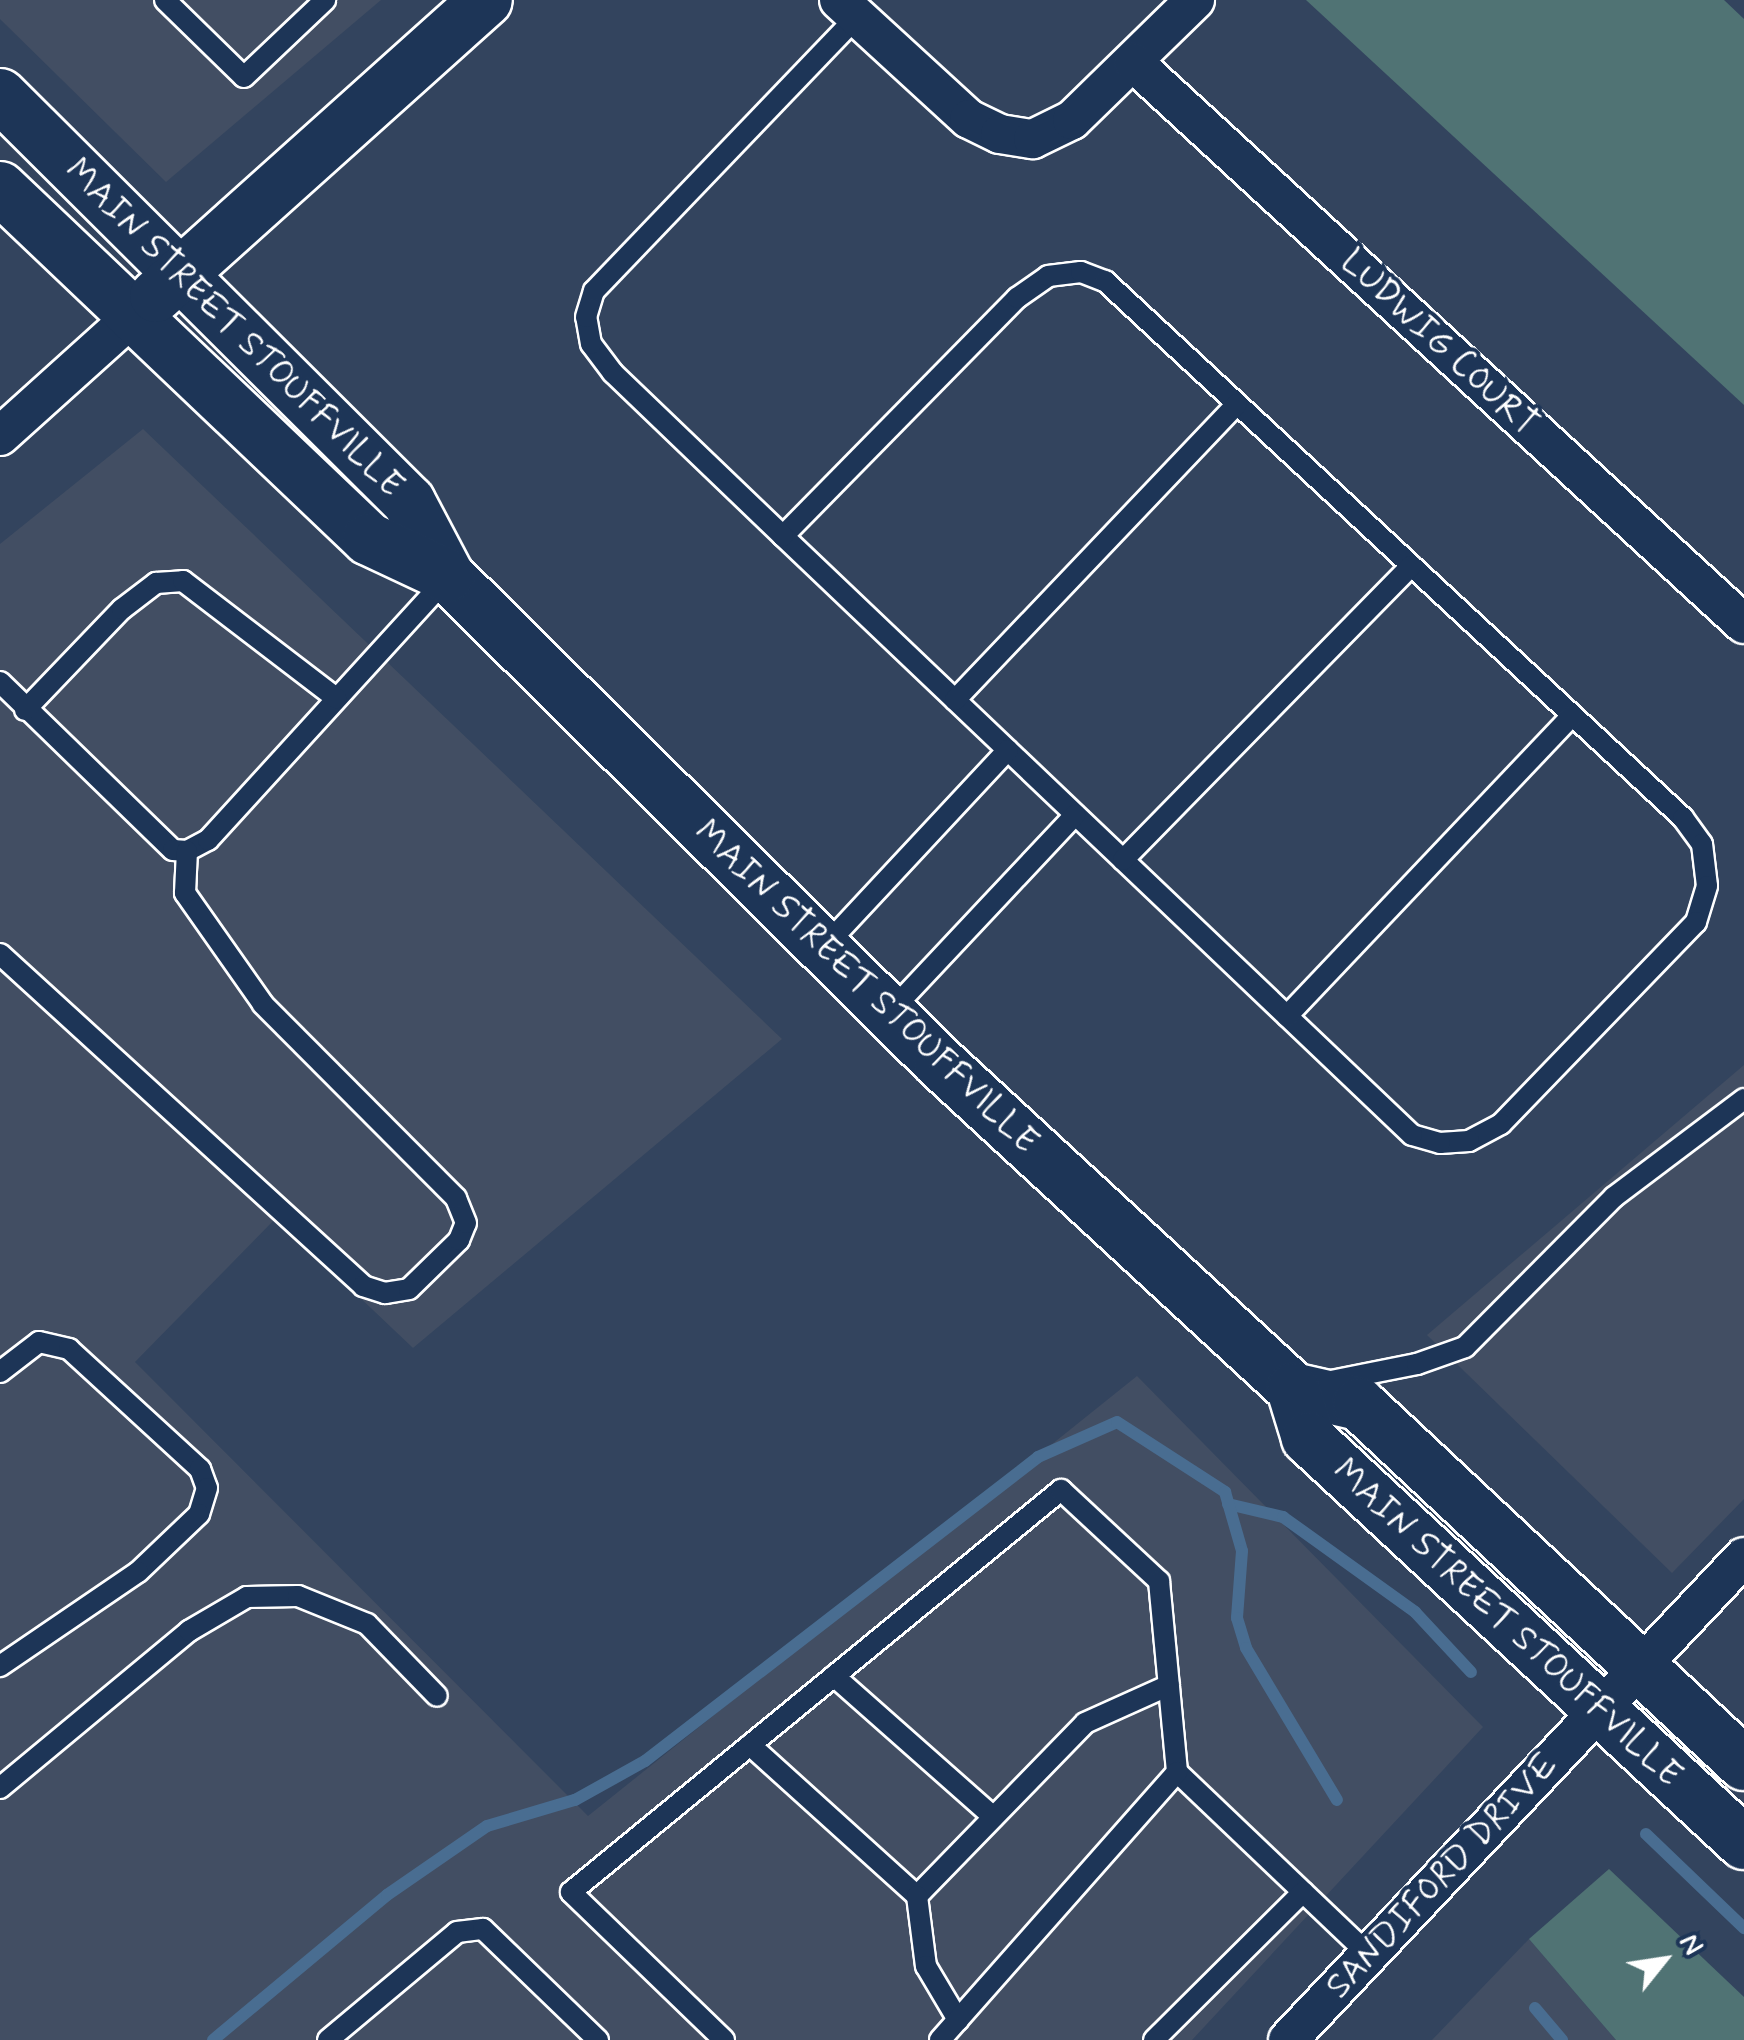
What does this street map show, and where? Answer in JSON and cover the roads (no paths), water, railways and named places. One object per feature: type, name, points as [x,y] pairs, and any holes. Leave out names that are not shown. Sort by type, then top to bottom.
[{"type":"main road","points":[[132,317],[486,0]]},
{"type":"main road","name":"MAIN STREET STOUFFVILLE","points":[[0,95],[409,502],[448,576],[822,949],[1293,1389],[1308,1438],[1596,1711],[1744,1844]]},
{"type":"main road","name":"MAIN STREET STOUFFVILLE","points":[[0,188],[369,539],[448,576]]},
{"type":"main road","name":"MAIN STREET STOUFFVILLE","points":[[1293,1389],[1359,1404],[1744,1764]]},
{"type":"street","points":[[856,6],[969,118],[1000,134],[1033,138],[1066,125],[1195,0]]},
{"type":"street","name":"LUDWIG COURT","points":[[1133,62],[1744,624]]},
{"type":"street","points":[[0,436],[132,317]]},
{"type":"street","name":"SANDIFORD DRIVE","points":[[1288,2040],[1744,1556]]},
{"type":"lane","points":[[165,0],[244,77],[325,0]]},
{"type":"lane","points":[[783,536],[1017,298],[1048,276],[1081,272],[1105,281],[1683,818],[1702,844],[1707,886],[1696,922],[1501,1124],[1469,1141],[1440,1144],[1412,1135],[1286,1016],[783,536],[613,373],[591,344],[586,318],[594,292],[856,6]]},
{"type":"lane","points":[[955,700],[1237,404]]},
{"type":"lane","points":[[1123,860],[1411,566]]},
{"type":"lane","points":[[0,682],[24,710],[173,850],[186,851],[208,840],[448,576]]},
{"type":"lane","points":[[24,710],[122,609],[156,583],[183,581],[336,698]]},
{"type":"lane","points":[[1286,1016],[1572,716]]},
{"type":"lane","points":[[822,949],[1008,750]]},
{"type":"lane","points":[[890,1014],[1075,814]]},
{"type":"lane","points":[[0,954],[363,1286],[385,1293],[408,1289],[459,1240],[466,1223],[456,1198],[264,1004],[186,893],[186,851]]},
{"type":"lane","points":[[1293,1389],[1417,1364],[1464,1347],[1614,1197],[1744,1099]]},
{"type":"lane","points":[[0,1372],[39,1342],[69,1349],[200,1469],[207,1488],[199,1514],[138,1572],[0,1666]]},
{"type":"lane","points":[[724,2040],[571,1892],[1061,1490],[1159,1581],[1177,1772],[1368,1954]]},
{"type":"lane","points":[[0,1788],[188,1631],[247,1597],[298,1596],[367,1624],[437,1696]]},
{"type":"lane","points":[[834,1676],[992,1816]]},
{"type":"lane","points":[[917,1896],[1085,1723],[1169,1684]]},
{"type":"lane","points":[[750,1745],[917,1896],[926,1966],[958,2020]]},
{"type":"lane","points":[[940,2040],[1177,1772]]},
{"type":"lane","points":[[1154,2040],[1303,1892]]},
{"type":"lane","points":[[328,2040],[457,1932],[483,1929],[598,2040]]},
{"type":"waterway","points":[[213,2040],[387,1895],[487,1826],[575,1800],[645,1761],[1038,1457],[1117,1422],[1225,1492],[1242,1551],[1237,1618],[1246,1648],[1337,1800]]},
{"type":"waterway","points":[[1228,1504],[1283,1517],[1415,1612],[1471,1672]]},
{"type":"waterway","points":[[1646,1834],[1744,1928]]},
{"type":"waterway","points":[[1535,2008],[1562,2040]]}]
